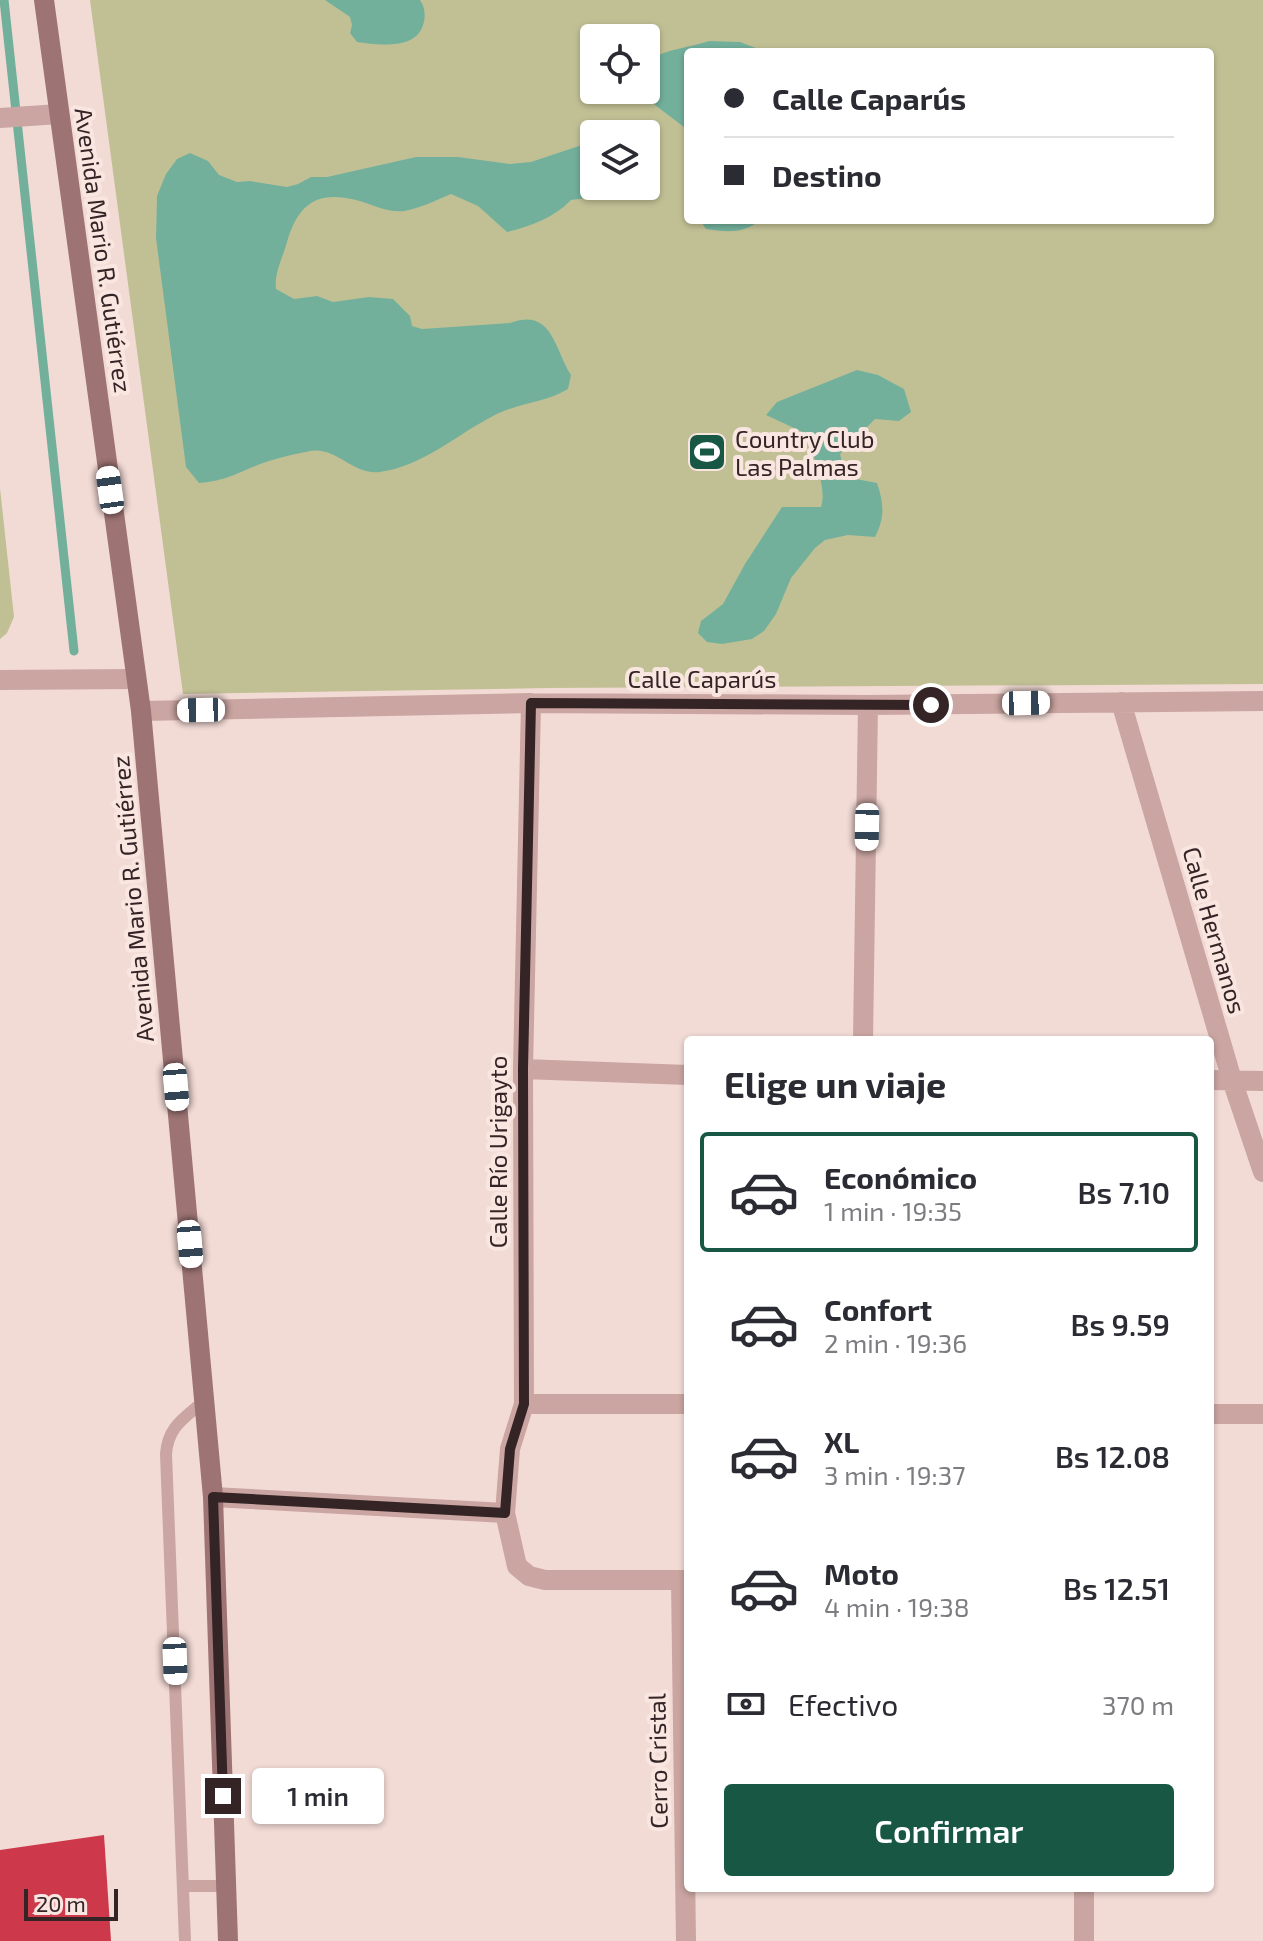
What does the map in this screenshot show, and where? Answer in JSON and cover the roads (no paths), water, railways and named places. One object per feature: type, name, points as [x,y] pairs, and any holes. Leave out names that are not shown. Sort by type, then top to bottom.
[{"type":"street","name":"Avenida Mario R. Gutiérrez","points":[[44,0],[141,711],[213,1497],[228,1941]]},
{"type":"street","points":[[0,118],[59,114]]},
{"type":"street","points":[[0,680],[135,679]]},
{"type":"street","name":"Calle Caparús","points":[[141,711],[531,703],[868,705],[1263,701]]},
{"type":"street","name":"Calle Hermanos","points":[[1121,702],[1232,1080],[1263,1172]]},
{"type":"street","name":"Calle Río Urigayto","points":[[531,703],[523,1069],[524,1404],[510,1449],[505,1513],[517,1566],[529,1576],[545,1580],[684,1580]]},
{"type":"street","points":[[863,1036],[868,705]]},
{"type":"street","points":[[523,1069],[684,1075]]},
{"type":"street","points":[[1214,1080],[1263,1081]]},
{"type":"street","points":[[524,1404],[684,1404]]},
{"type":"street","points":[[1214,1414],[1263,1414]]},
{"type":"street","points":[[213,1497],[505,1513]]},
{"type":"street","name":"Cerro Cristal","points":[[686,1892],[686,1941]]},
{"type":"street","points":[[1084,1892],[1084,1941]]},
{"type":"lane","points":[[185,1941],[166,1454],[167,1437],[204,1401]]},
{"type":"lane","points":[[184,1886],[226,1886]]},
{"type":"waterway","points":[[4,0],[74,651]]},
{"type":"place","name":"Country Club Las Palmas","points":[[707,452]]}]
